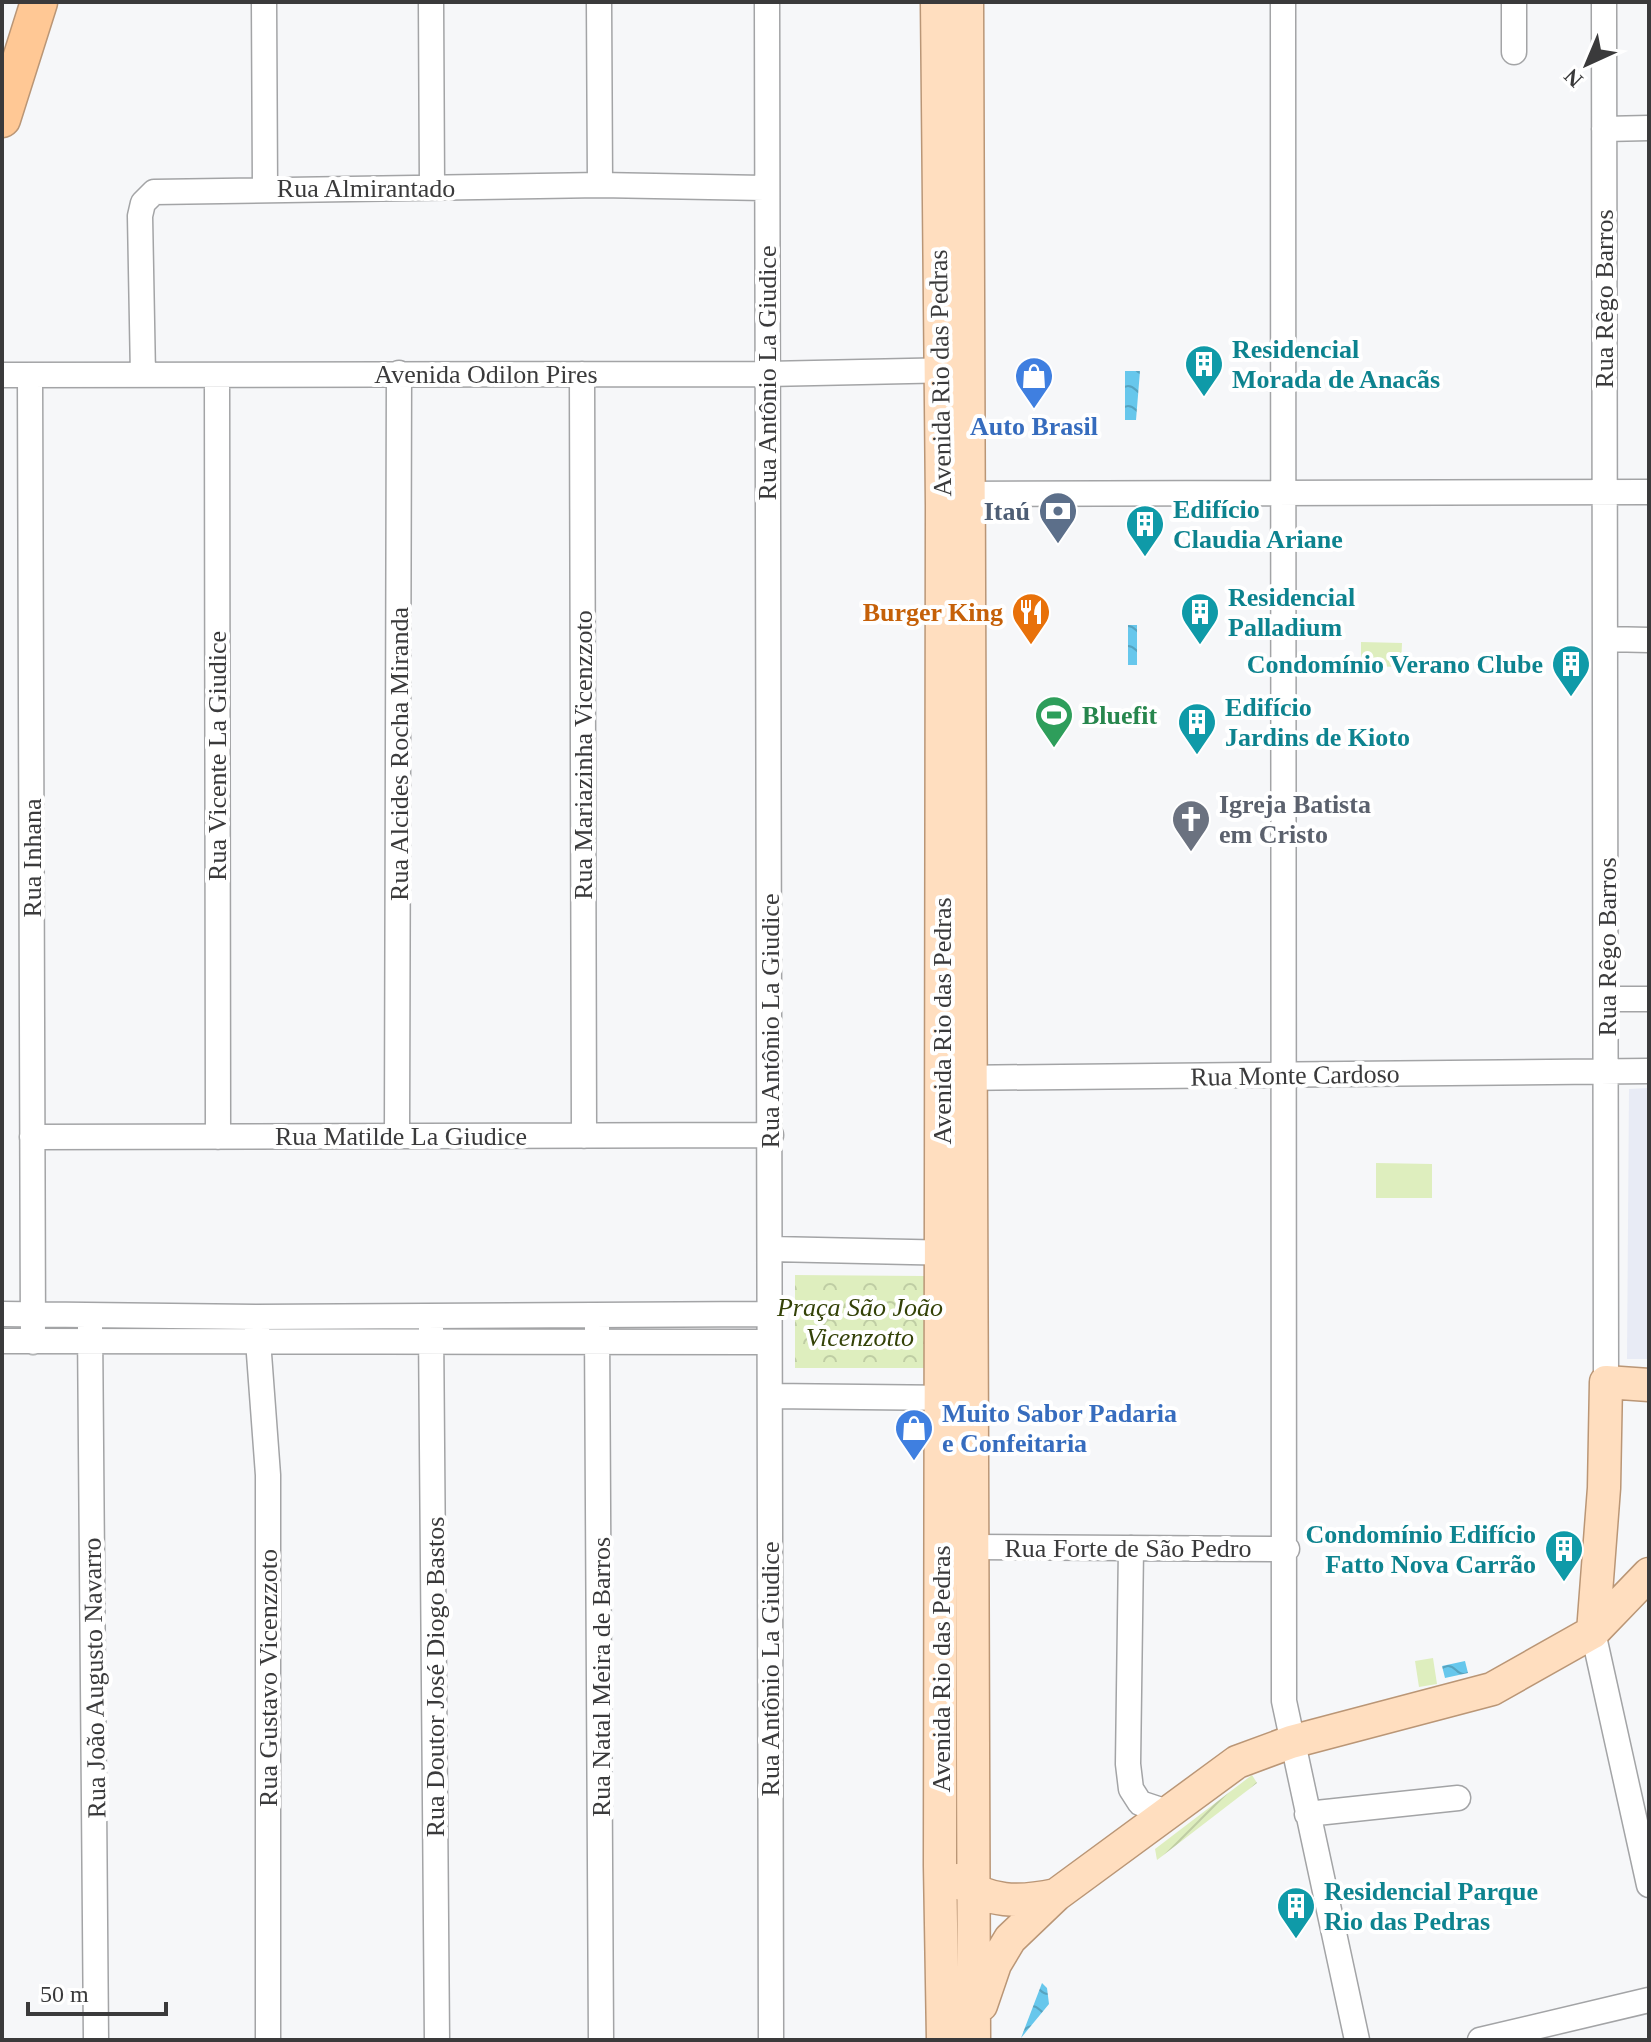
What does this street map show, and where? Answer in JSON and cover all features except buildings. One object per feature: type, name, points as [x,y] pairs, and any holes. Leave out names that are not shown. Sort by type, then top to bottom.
[{"type":"highway","points":[[2,40],[15,2]]},
{"type":"highway","points":[[2,119],[39,2]]},
{"type":"main road","name":"Avenida Rio das Pedras","points":[[937,2],[955,370]]},
{"type":"main road","name":"Avenida Rio das Pedras","points":[[943,2040],[940,1866],[956,1398],[955,370],[967,2]]},
{"type":"main road","points":[[1606,1382],[1649,1385]]},
{"type":"main road","name":"Rua Rêgo Barros","points":[[1593,1632],[1604,1488],[1606,1382]]},
{"type":"main road","name":"Avenida Rio das Pedras","points":[[956,1398],[970,1547],[974,2034]]},
{"type":"main road","points":[[974,2034],[995,1964],[1010,1939],[1056,1895],[1237,1762],[1291,1742],[1492,1689],[1593,1632],[1649,1574]]},
{"type":"main road","points":[[940,1866],[972,1890],[1007,1902],[1056,1895]]},
{"type":"street","points":[[264,2],[265,189]]},
{"type":"street","points":[[431,2],[432,187]]},
{"type":"street","points":[[599,2],[600,185]]},
{"type":"street","name":"Rua Antônio La Giudice","points":[[767,2],[771,2040]]},
{"type":"street","points":[[1283,2],[1287,1549],[1284,1701],[1357,2040]]},
{"type":"street","points":[[1514,2],[1514,52]]},
{"type":"street","name":"Rua Rêgo Barros","points":[[1604,2],[1606,1382]]},
{"type":"street","points":[[1604,129],[1649,128]]},
{"type":"street","name":"Rua Almirantado","points":[[143,375],[140,216],[143,203],[154,192],[600,185],[766,188]]},
{"type":"street","name":"Avenida Odilon Pires","points":[[2,375],[767,374],[955,370]]},
{"type":"street","name":"Rua Alcides Rocha Miranda","points":[[397,1134],[399,373]]},
{"type":"street","name":"Rua Mariazinha Vicenzzoto","points":[[582,374],[584,1136]]},
{"type":"street","name":"Rua Inhana","points":[[30,375],[33,1342]]},
{"type":"street","name":"Rua Vicente La Giudice","points":[[217,375],[218,1137]]},
{"type":"street","points":[[954,494],[1649,492]]},
{"type":"street","points":[[1605,639],[1649,640]]},
{"type":"street","points":[[1606,999],[1649,999]]},
{"type":"street","name":"Rua Monte Cardoso","points":[[955,1078],[1649,1071]]},
{"type":"street","name":"Rua Matilde La Giudice","points":[[32,1137],[771,1135]]},
{"type":"street","points":[[771,1249],[956,1252]]},
{"type":"street","points":[[2,1314],[33,1314],[90,1328],[257,1329],[432,1341],[769,1342]]},
{"type":"street","points":[[257,1329],[430,1314],[770,1314]]},
{"type":"street","name":"Rua Doutor José Diogo Bastos","points":[[430,1314],[437,2040]]},
{"type":"street","name":"Rua Natal Meira de Barros","points":[[597,1314],[601,2040]]},
{"type":"street","points":[[2,1341],[33,1342],[90,1328]]},
{"type":"street","name":"Rua João Augusto Navarro","points":[[90,1328],[96,2040]]},
{"type":"street","name":"Rua Gustavo Vicenzzoto","points":[[257,1329],[268,1475],[268,2040]]},
{"type":"street","points":[[770,1396],[956,1398]]},
{"type":"street","name":"Rua Forte de São Pedro","points":[[970,1547],[1287,1549]]},
{"type":"street","points":[[1131,1548],[1128,1764],[1131,1789],[1140,1803],[1170,1813]]},
{"type":"street","name":"Rua Rêgo Barros","points":[[1593,1632],[1649,1885]]},
{"type":"street","points":[[1307,1814],[1458,1798]]},
{"type":"street","points":[[1480,2040],[1649,2000]]},
{"type":"shaded area","points":[[1649,1088],[1649,1359],[1627,1359],[1629,1089]]},
{"type":"green space","points":[[1361,642],[1402,643],[1401,667],[1361,666]]},
{"type":"green space","points":[[1376,1163],[1432,1164],[1432,1198],[1376,1198]]},
{"type":"green space","name":"Praça São João Vicenzotto","points":[[795,1275],[924,1276],[924,1368],[795,1368]]},
{"type":"green space","points":[[1433,1658],[1437,1684],[1419,1687],[1415,1661]]},
{"type":"green space","points":[[1252,1775],[1257,1783],[1157,1860],[1155,1849]]},
{"type":"water","points":[[1125,371],[1140,371],[1136,420],[1125,420]]},
{"type":"water","points":[[1128,625],[1137,625],[1137,665],[1128,665]]},
{"type":"water","points":[[1465,1661],[1468,1673],[1445,1678],[1442,1666]]},
{"type":"water","points":[[1042,1983],[1047,1988],[1049,2004],[1021,2038]]},
{"type":"place","name":"Residencial Morada de Anacãs","points":[[1204,398]]},
{"type":"place","name":"Auto Brasil","points":[[1034,410]]},
{"type":"place","name":"Itaú","points":[[1058,545]]},
{"type":"place","name":"Edifício Claudia Ariane","points":[[1145,558]]},
{"type":"place","name":"Burger King","points":[[1031,646]]},
{"type":"place","name":"Residencial Palladium","points":[[1200,646]]},
{"type":"place","name":"Condomínio Verano Clube","points":[[1571,698]]},
{"type":"place","name":"Bluefit","points":[[1054,749]]},
{"type":"place","name":"Edifício Jardins de Kioto","points":[[1197,756]]},
{"type":"place","name":"Igreja Batista em Cristo","points":[[1191,853]]},
{"type":"place","name":"Muito Sabor Padaria e Confeitaria","points":[[914,1462]]},
{"type":"place","name":"Condomínio Edifício Fatto Nova Carrão","points":[[1564,1583]]},
{"type":"place","name":"Residencial Parque Rio das Pedras","points":[[1296,1940]]}]
